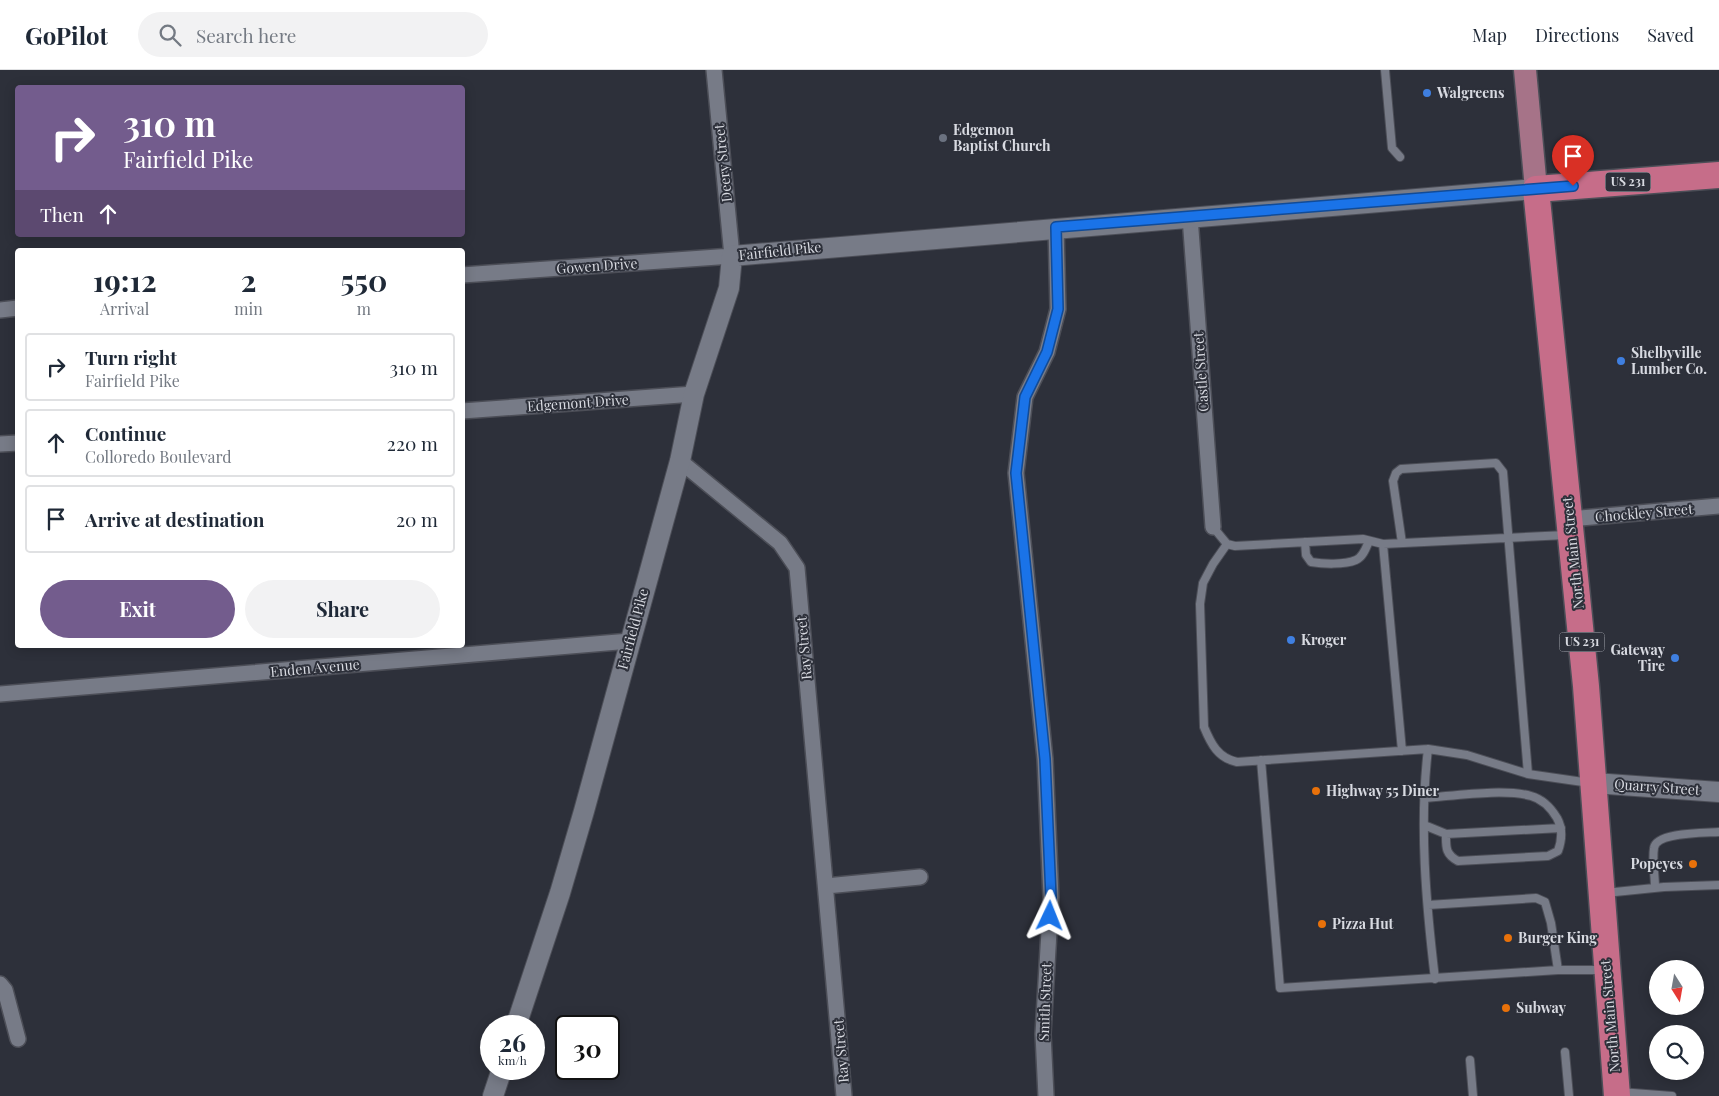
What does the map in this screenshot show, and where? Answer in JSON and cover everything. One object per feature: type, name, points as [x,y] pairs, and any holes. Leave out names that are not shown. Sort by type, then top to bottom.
[{"type":"highway","name":"US 231","points":[[1536,189],[1719,175]]},
{"type":"highway","name":"North Main Street","points":[[1536,189],[1594,783],[1606,970],[1617,1094]]},
{"type":"main road","name":"North Main Street","points":[[1525,70],[1536,189]]},
{"type":"street","name":"Deery Street","points":[[714,70],[732,256]]},
{"type":"street","name":"Fairfield Pike","points":[[520,1015],[560,893],[680,461],[694,394],[729,288],[732,256],[1056,227],[1536,189]]},
{"type":"street","name":"Castle Street","points":[[1190,217],[1213,527]]},
{"type":"street","name":"Smith Street","points":[[1046,1096],[1043,1034],[1051,897],[1046,779],[1016,473],[1025,397],[1047,352],[1058,309],[1056,227]]},
{"type":"street","name":"Gowen Drive","points":[[465,276],[732,256]]},
{"type":"street","points":[[0,310],[15,308]]},
{"type":"street","name":"Edgemont Drive","points":[[465,411],[694,394]]},
{"type":"street","points":[[0,444],[15,443]]},
{"type":"street","name":"Ray Street","points":[[680,461],[780,543],[797,568],[844,1096]]},
{"type":"street","name":"Chockley Street","points":[[1570,527],[1719,506]]},
{"type":"street","name":"Enden Avenue","points":[[0,694],[630,641]]},
{"type":"street","name":"Quarry Street","points":[[1594,783],[1719,792]]},
{"type":"street","points":[[826,886],[920,877]]},
{"type":"street","points":[[0,984],[5,990],[18,1039]]},
{"type":"street","points":[[493,1096],[498,1080]]},
{"type":"lane","points":[[1386,70],[1392,148],[1400,157]]},
{"type":"lane","points":[[1402,543],[1393,480],[1396,473],[1401,469],[1496,463],[1503,472],[1510,538],[1528,774]]},
{"type":"lane","points":[[1213,527],[1227,544],[1235,546],[1369,541],[1383,544],[1510,538],[1570,527]]},
{"type":"lane","points":[[1305,542],[1306,555],[1311,562],[1319,564],[1356,560],[1364,553],[1369,541]]},
{"type":"lane","points":[[1227,544],[1212,564],[1203,583],[1200,604],[1204,726],[1210,742],[1226,760],[1237,762],[1428,749],[1467,755],[1528,774],[1594,783]]},
{"type":"lane","points":[[1383,544],[1402,751]]},
{"type":"lane","points":[[1428,749],[1424,825],[1428,905],[1435,979]]},
{"type":"lane","points":[[1261,760],[1280,988],[1558,970],[1606,970]]},
{"type":"lane","points":[[1424,798],[1490,793],[1531,796],[1545,803],[1554,813],[1561,828],[1561,842],[1558,851],[1548,856],[1468,862],[1458,861],[1450,857],[1446,852],[1446,834]]},
{"type":"lane","points":[[1424,825],[1446,834],[1561,828]]},
{"type":"lane","points":[[1655,888],[1654,846],[1658,840],[1671,836],[1719,832]]},
{"type":"lane","points":[[1601,893],[1719,885]]},
{"type":"lane","points":[[1428,905],[1536,898],[1545,902],[1552,922],[1558,970]]},
{"type":"lane","points":[[1565,1052],[1569,1096]]},
{"type":"lane","points":[[1470,1060],[1473,1096]]},
{"type":"lane","points":[[1617,1094],[1672,1096]]},
{"type":"place","name":"Walgreens","points":[[1427,93]]},
{"type":"place","name":"Edgemon Baptist Church","points":[[943,138]]},
{"type":"place","name":"Shelbyville Lumber Co.","points":[[1621,361]]},
{"type":"place","name":"Kroger","points":[[1291,640]]},
{"type":"place","name":"Gateway Tire","points":[[1675,658]]},
{"type":"place","name":"Highway 55 Diner","points":[[1316,791]]},
{"type":"place","name":"Popeyes","points":[[1693,864]]},
{"type":"place","name":"Pizza Hut","points":[[1322,924]]},
{"type":"place","name":"Burger King","points":[[1508,938]]},
{"type":"place","name":"Subway","points":[[1506,1008]]},
{"type":"route","points":[[1050,916],[1051,897],[1045,759],[1016,473],[1025,397],[1047,352],[1058,309],[1056,227],[1573,186]]}]
